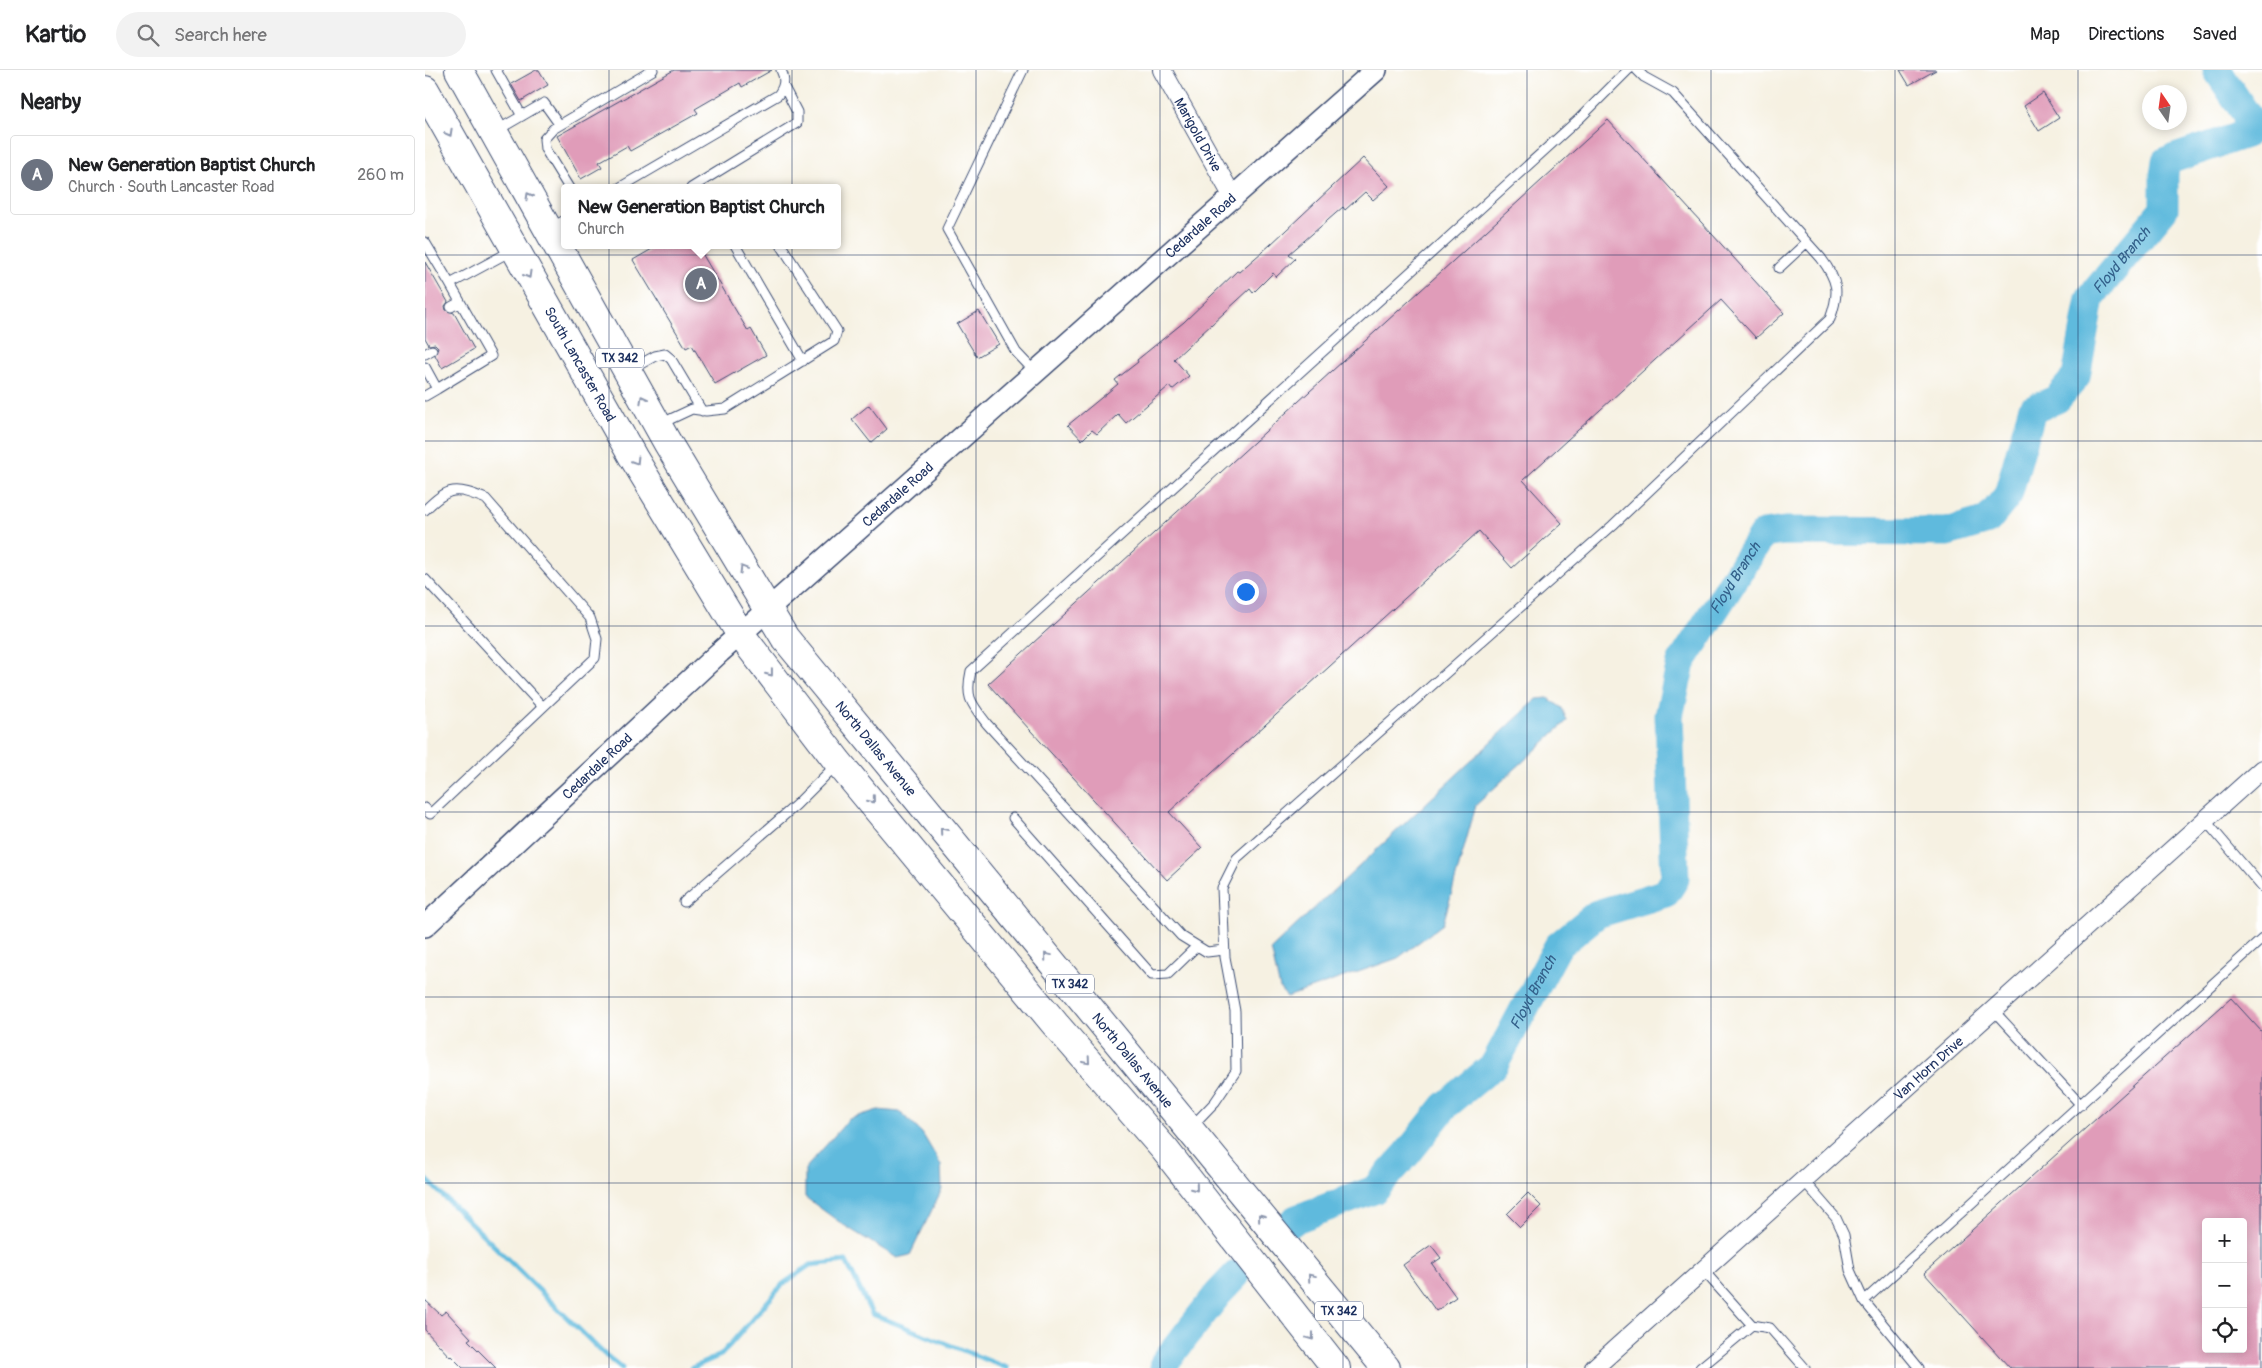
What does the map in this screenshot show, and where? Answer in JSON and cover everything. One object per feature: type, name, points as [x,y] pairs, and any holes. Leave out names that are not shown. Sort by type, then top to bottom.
[{"type":"main road","name":"TX 342","points":[[465,74],[494,133],[556,224]]},
{"type":"main road","name":"South Lancaster Road","points":[[425,90],[633,457],[741,635]]},
{"type":"main road","name":"TX 342","points":[[568,249],[627,371],[767,612]]},
{"type":"main road","name":"North Dallas Avenue","points":[[767,612],[785,638],[847,714],[1387,1368]]},
{"type":"main road","name":"TX 342","points":[[741,635],[839,762],[1055,1024],[1165,1150],[1336,1368]]},
{"type":"main road","points":[[1165,1150],[1189,1129]]},
{"type":"street","name":"Marigold Drive","points":[[1162,70],[1234,199]]},
{"type":"street","name":"Cedardale Road","points":[[425,926],[741,635],[1035,372],[1234,199],[1376,70]]},
{"type":"street","name":"Van Horn Drive","points":[[1594,1368],[2262,770]]},
{"type":"lane","points":[[496,70],[522,116]]},
{"type":"lane","points":[[567,184],[545,149],[544,139],[559,124],[653,70]]},
{"type":"lane","points":[[698,184],[797,123],[797,112],[784,87],[781,70]]},
{"type":"lane","points":[[1023,70],[947,229],[1016,352],[1035,372]]},
{"type":"lane","points":[[1224,950],[1207,952],[1181,936],[987,724],[969,701],[967,686],[971,671],[1580,118],[1628,70]]},
{"type":"lane","points":[[1189,1129],[1215,1102],[1236,1071],[1235,1011],[1224,950],[1222,888],[1237,858],[1613,525],[1830,319],[1838,296],[1833,274],[1807,242],[1673,93],[1644,77],[1637,70]]},
{"type":"lane","points":[[626,184],[777,95],[784,87]]},
{"type":"lane","points":[[494,133],[544,104],[559,124]]},
{"type":"lane","points":[[425,242],[491,356],[425,396]]},
{"type":"lane","points":[[1779,268],[1807,242]]},
{"type":"lane","points":[[737,249],[803,361]]},
{"type":"lane","points":[[658,425],[692,409],[725,410],[834,341],[837,331],[784,249]]},
{"type":"lane","points":[[437,284],[448,281],[514,250]]},
{"type":"lane","points":[[425,262],[433,256]]},
{"type":"lane","points":[[451,307],[460,302]]},
{"type":"lane","points":[[465,332],[474,326]]},
{"type":"lane","points":[[627,371],[655,356],[665,354],[671,359],[702,410]]},
{"type":"lane","points":[[425,368],[437,388]]},
{"type":"lane","points":[[425,510],[442,493],[464,490],[486,499],[590,618],[597,639],[595,658],[427,814]]},
{"type":"lane","points":[[425,579],[543,707]]},
{"type":"lane","points":[[684,902],[796,805],[839,762]]},
{"type":"lane","points":[[1013,818],[1152,975],[1168,974],[1197,946]]},
{"type":"lane","points":[[2205,820],[2262,887]]},
{"type":"lane","points":[[1864,1301],[2262,939]]},
{"type":"lane","points":[[1993,1010],[2081,1105]]},
{"type":"lane","points":[[1803,1180],[1836,1218],[1845,1234],[1850,1270],[1864,1301],[1919,1368]]},
{"type":"lane","points":[[1703,1270],[1751,1324],[1770,1328],[1805,1368]]},
{"type":"lane","points":[[1700,1368],[1751,1324]]},
{"type":"water","points":[[1548,698],[1562,708],[1567,721],[1476,805],[1443,924],[1398,958],[1287,997],[1280,989],[1271,949],[1537,699]]},
{"type":"water","points":[[878,1110],[900,1112],[922,1133],[941,1165],[942,1189],[910,1255],[897,1258],[842,1224],[805,1197],[805,1169],[849,1119]]},
{"type":"building","points":[[539,70],[548,85],[521,101],[511,84]]},
{"type":"building","points":[[674,70],[772,70],[742,87],[740,83],[695,109],[698,113],[630,151],[627,146],[599,162],[602,167],[581,179],[557,136]]},
{"type":"building","points":[[1900,70],[1936,70],[1909,85]]},
{"type":"building","points":[[2043,93],[2059,118],[2039,131],[2024,106]]},
{"type":"building","points":[[1608,120],[1784,313],[1756,338],[1721,300],[1523,480],[1562,523],[1512,568],[1479,531],[1169,812],[1202,848],[1167,880],[988,684]]},
{"type":"building","points":[[1363,158],[1389,186],[1373,200],[1365,192],[1345,210],[1343,207],[1289,254],[1295,259],[1276,277],[1273,273],[1253,293],[1250,289],[1174,359],[1189,376],[1172,390],[1169,386],[1126,423],[1118,414],[1097,434],[1092,430],[1082,440],[1068,425],[1118,384],[1115,380],[1184,322],[1237,271],[1239,272],[1270,245]]},
{"type":"building","points":[[652,249],[699,249],[748,331],[751,329],[766,355],[715,384],[692,345],[686,348],[633,260]]},
{"type":"building","points":[[425,262],[448,302],[445,306],[446,310],[454,313],[474,349],[442,368],[435,355],[438,347],[435,344],[429,345],[425,338]]},
{"type":"building","points":[[979,311],[999,344],[977,357],[957,324]]},
{"type":"building","points":[[869,405],[887,429],[871,443],[852,419]]},
{"type":"building","points":[[2231,998],[2262,1032],[2262,1368],[2010,1368],[1924,1273]]},
{"type":"building","points":[[1528,1193],[1541,1206],[1520,1227],[1507,1214]]},
{"type":"building","points":[[1431,1245],[1441,1258],[1432,1264],[1456,1297],[1436,1311],[1403,1265]]},
{"type":"building","points":[[425,1300],[441,1315],[446,1311],[471,1338],[468,1340],[496,1368],[463,1368],[450,1357],[425,1330]]},
{"type":"waterway","name":"Floyd Branch","points":[[1291,1223],[1296,1219],[1374,1190],[1407,1154],[1445,1106],[1494,1065],[1558,946],[1597,914],[1666,893],[1675,879],[1669,716],[1681,663],[1763,534],[1785,531],[1947,532],[1988,520],[2008,495],[2032,410],[2057,399],[2076,377],[2090,298],[2164,209],[2166,161],[2246,134],[2248,117],[2217,70]]},
{"type":"waterway","points":[[425,1178],[603,1353],[622,1368]]},
{"type":"waterway","points":[[692,1368],[721,1355],[783,1284],[810,1265],[846,1261],[872,1314],[1007,1368]]},
{"type":"waterway","name":"Floyd Branch","points":[[1164,1368],[1165,1362],[1218,1294],[1236,1275]]},
{"type":"place","name":"New Generation Baptist Church","points":[[701,284]]}]
